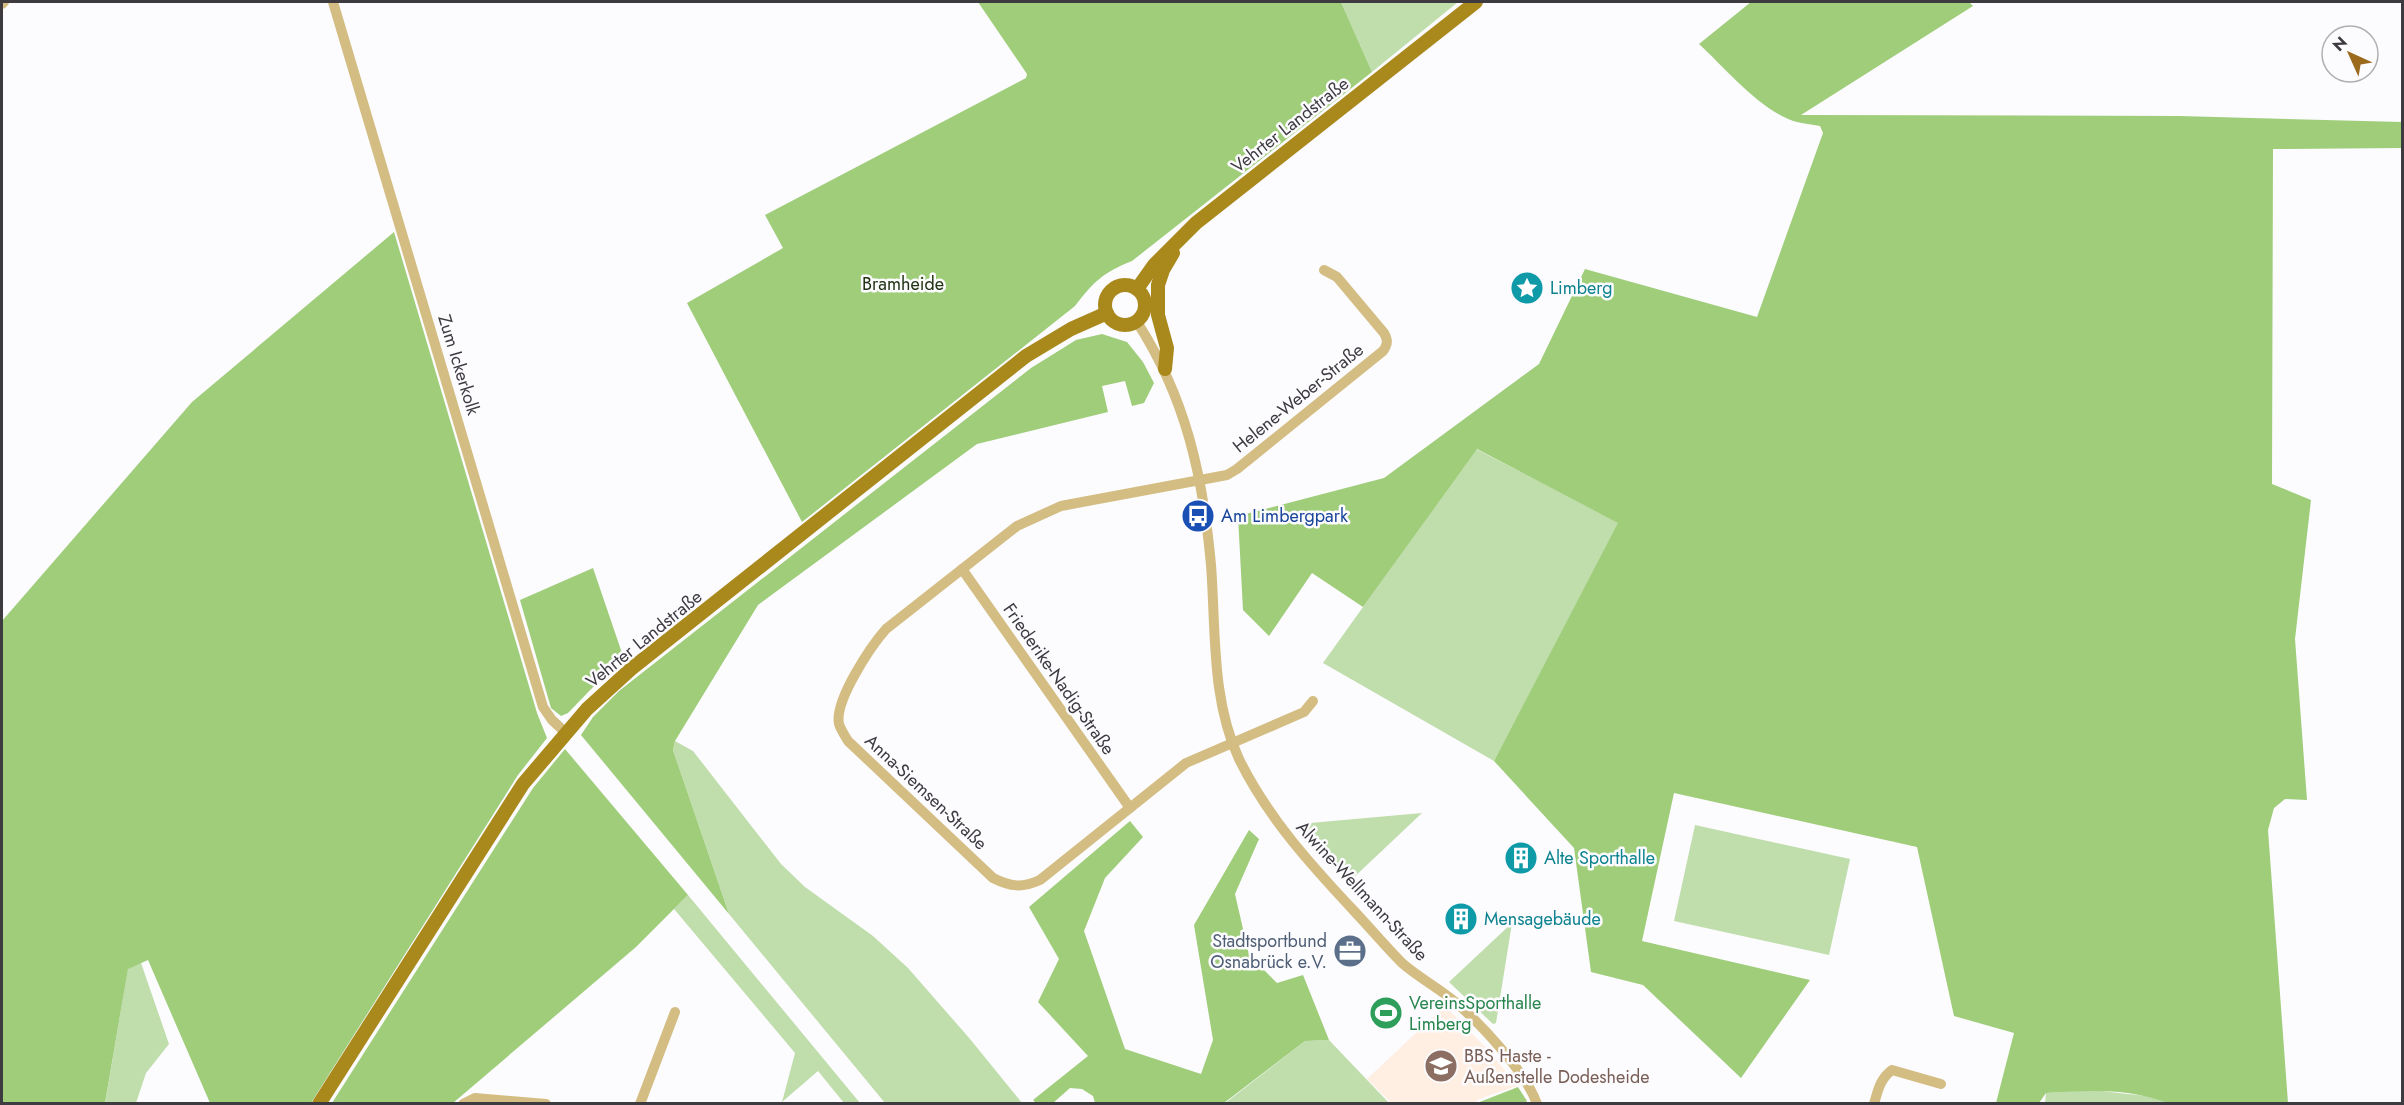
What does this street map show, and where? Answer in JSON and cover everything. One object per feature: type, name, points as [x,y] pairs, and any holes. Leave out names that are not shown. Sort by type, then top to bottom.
[{"type":"main road","name":"Vehrter Landstraße","points":[[1137,289],[1154,265],[1175,243],[1220,203],[1476,2]]},
{"type":"main road","points":[[1165,369],[1167,348],[1158,315],[1158,285],[1162,270],[1172,255],[1175,243]]},
{"type":"main road","points":[[1126,285],[1137,289],[1143,295],[1145,308],[1137,322],[1121,325],[1114,323],[1107,313],[1105,302],[1110,292],[1126,285]]},
{"type":"main road","name":"Vehrter Landstraße","points":[[319,1104],[523,784],[565,732],[622,677],[1011,367],[1071,329],[1107,313]]},
{"type":"street","name":"Zum Ickerkolk","points":[[333,2],[543,707],[552,720],[565,732]]},
{"type":"street","name":"Helene-Weber-Straße","points":[[1200,481],[1227,475],[1237,469],[1387,345],[1384,333],[1337,277],[1324,270]]},
{"type":"street","name":"Alwine-Wellmann-Straße","points":[[1137,322],[1165,369],[1190,440],[1200,481],[1210,564],[1218,682],[1222,714],[1232,743],[1267,808],[1308,861],[1402,963],[1456,1003],[1491,1039],[1525,1079],[1538,1104]]},
{"type":"street","name":"Anna-Siemsen-Straße","points":[[1200,481],[1061,506],[1017,526],[886,628],[873,645],[840,705],[839,724],[848,741],[993,878],[1009,886],[1025,886],[1040,880],[1186,763],[1304,711],[1313,701]]},
{"type":"street","name":"Friederike-Nadig-Straße","points":[[962,569],[1130,808]]},
{"type":"street","points":[[640,1104],[675,1012]]},
{"type":"street","points":[[1874,1104],[1879,1085],[1884,1076],[1892,1070],[1941,1084]]},
{"type":"street","points":[[463,1104],[475,1098],[546,1104]]},
{"type":"shaded area","name":"BBS Haste - Außenstelle Dodesheide","points":[[1445,1006],[1491,1053],[1517,1086],[1479,1099],[1474,1103],[1391,1103],[1367,1079]]},
{"type":"green space","name":"Bramheide","points":[[978,2],[1341,2],[1372,72],[1132,261],[1114,269],[1100,279],[1075,306],[802,522],[687,303],[783,248],[765,215],[1026,78],[1027,74]]},
{"type":"green space","points":[[1341,2],[1458,2],[1372,72]]},
{"type":"green space","points":[[1751,2],[1969,2],[1973,6],[1801,115],[2179,116],[2402,122],[2402,148],[2273,149],[2272,484],[2311,500],[2295,639],[2307,800],[2285,799],[2274,808],[2268,830],[2288,1103],[2168,1103],[2124,1092],[2093,1091],[2046,1093],[2039,1103],[1996,1103],[2014,1033],[1954,1016],[1917,847],[1674,793],[1642,941],[1810,980],[1741,1078],[1643,985],[1591,972],[1574,848],[1494,761],[1618,523],[1477,449],[1363,607],[1312,573],[1269,636],[1243,610],[1238,516],[1384,478],[1539,364],[1585,269],[1757,317],[1823,133],[1820,126],[1788,119],[1772,110],[1739,84],[1699,44]]},
{"type":"green space","points":[[394,232],[537,713],[547,738],[518,775],[311,1103],[210,1103],[148,960],[128,969],[105,1103],[2,1103],[2,621],[192,402]]},
{"type":"green space","points":[[1102,334],[1127,342],[1143,362],[1154,383],[1144,403],[1132,406],[1125,381],[1102,386],[1108,412],[977,444],[758,605],[675,741],[673,750],[729,914],[581,735],[593,717],[619,691],[1031,368],[1076,340]]},
{"type":"green space","points":[[1476,449],[1619,523],[1494,761],[1323,663]]},
{"type":"green space","points":[[593,568],[623,656],[568,713],[561,716],[551,708],[520,600]]},
{"type":"green space","points":[[675,741],[693,751],[781,864],[805,887],[873,936],[908,968],[1022,1103],[885,1103],[729,914],[673,750]]},
{"type":"green space","points":[[565,749],[688,895],[636,947],[453,1103],[332,1103],[533,788]]},
{"type":"green space","points":[[1422,813],[1351,880],[1299,824]]},
{"type":"green space","points":[[1130,821],[1143,837],[1105,878],[1084,931],[1125,1049],[1201,1074],[1213,1040],[1194,925],[1249,830],[1259,839],[1235,894],[1249,955],[1277,983],[1303,975],[1329,1040],[1305,1041],[1224,1103],[1095,1103],[1093,1096],[1082,1089],[1070,1088],[1053,1103],[1036,1103],[1033,1100],[1088,1056],[1038,1002],[1059,959],[1029,907]]},
{"type":"green space","points":[[1695,825],[1850,859],[1829,955],[1674,921]]},
{"type":"green space","points":[[688,895],[860,1103],[844,1103],[818,1071],[782,1102],[795,1053],[674,909]]},
{"type":"green space","points":[[1512,923],[1496,1023],[1493,1024],[1449,982]]},
{"type":"green space","points":[[141,963],[169,1044],[146,1073],[136,1103],[105,1104],[128,968]]},
{"type":"green space","points":[[1329,1040],[1389,1103],[1224,1104],[1305,1041]]},
{"type":"green space","points":[[1518,1087],[1527,1101],[1525,1103],[1477,1103]]},
{"type":"green space","points":[[2092,1090],[2155,1097],[2168,1103],[2045,1104],[2046,1093]]},
{"type":"place","name":"Limberg","points":[[1527,288]]},
{"type":"place","name":"Am Limbergpark","points":[[1198,516]]},
{"type":"place","name":"Alte Sporthalle","points":[[1521,858]]},
{"type":"place","name":"Mensagebäude","points":[[1461,919]]},
{"type":"place","name":"Stadtsportbund Osnabrück e.V.","points":[[1350,951]]},
{"type":"place","name":"VereinsSporthalle Limberg","points":[[1386,1013]]},
{"type":"place","name":"BBS Haste - Außenstelle Dodesheide","points":[[1441,1066]]}]
